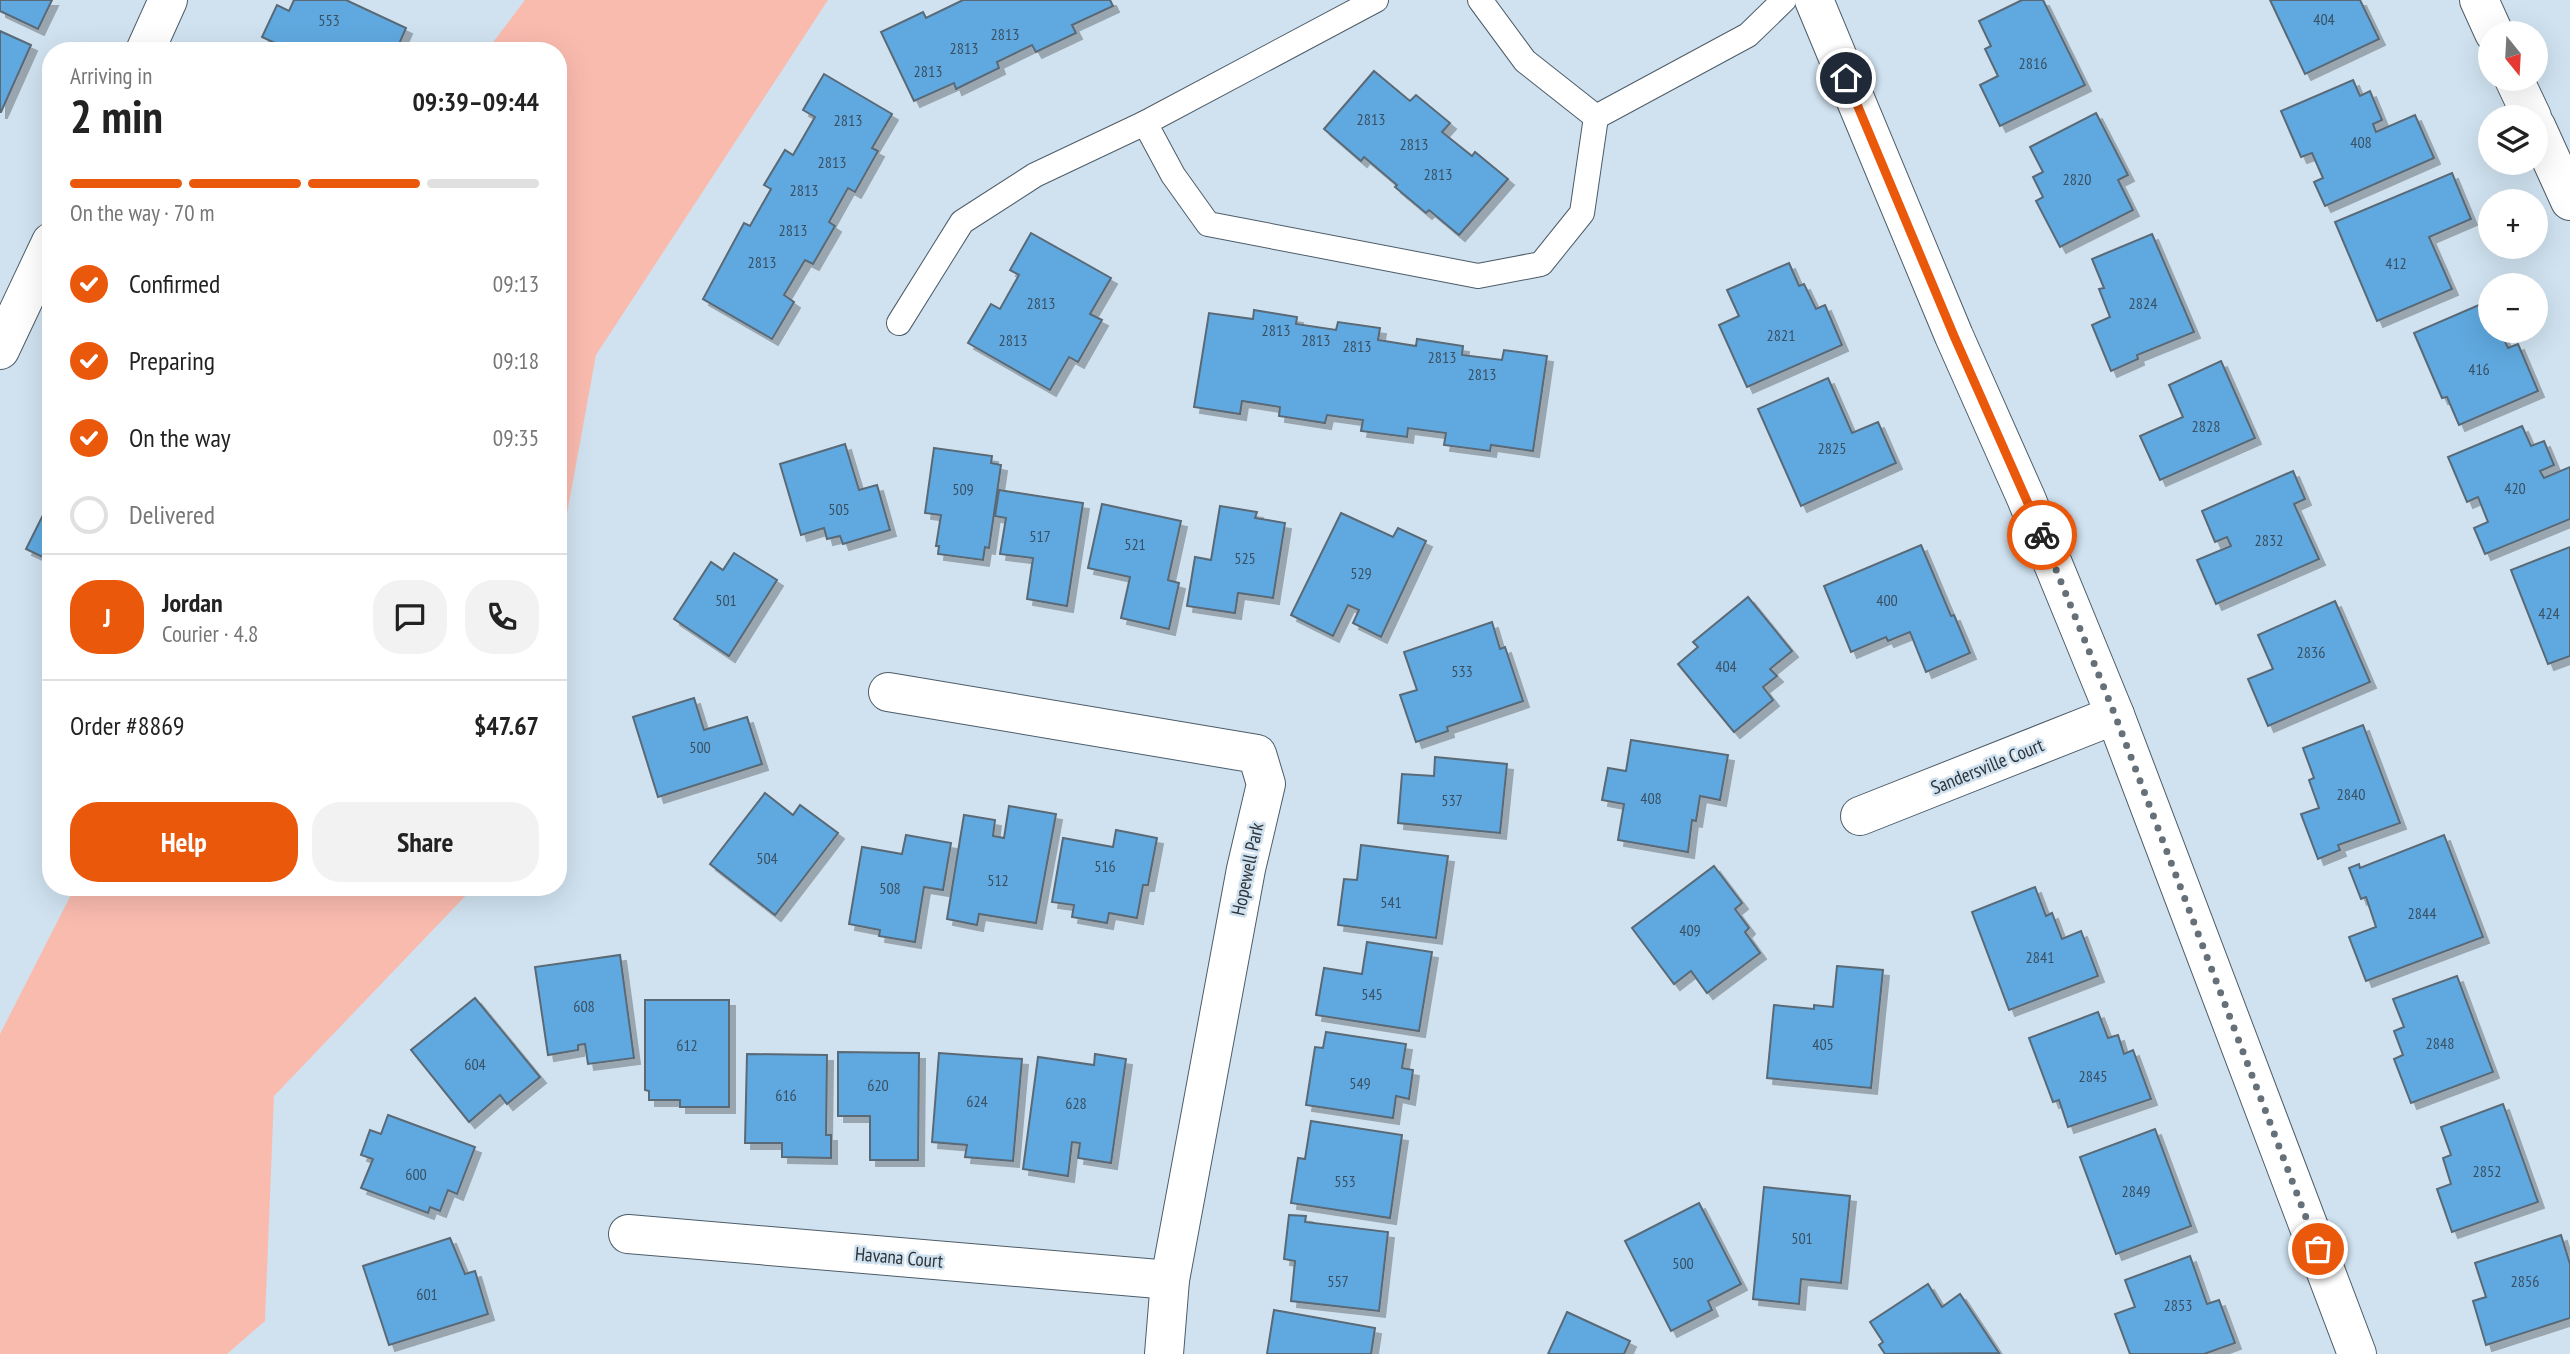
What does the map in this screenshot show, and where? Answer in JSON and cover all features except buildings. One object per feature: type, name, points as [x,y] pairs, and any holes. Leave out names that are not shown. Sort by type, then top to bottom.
[{"type":"street","points":[[149,42],[168,0]]},
{"type":"street","points":[[1814,0],[1954,336],[2026,498],[2115,715],[2357,1354]]},
{"type":"street","points":[[2479,0],[2489,21]]},
{"type":"street","points":[[2548,152],[2570,201]]},
{"type":"street","points":[[0,350],[42,261]]},
{"type":"street","name":"Hopewell Park","points":[[887,692],[1257,754],[1266,784],[1246,869],[1170,1279],[1164,1354]]},
{"type":"street","name":"Sandersville Court","points":[[1860,816],[2115,715]]},
{"type":"street","name":"Havana Court","points":[[628,1234],[1170,1279]]},
{"type":"lane","points":[[899,323],[962,222],[1034,175],[1145,122],[1376,0]]},
{"type":"lane","points":[[1480,0],[1525,61],[1596,117]]},
{"type":"lane","points":[[1596,117],[1748,35],[1784,0]]},
{"type":"lane","points":[[1145,122],[1173,175],[1208,224],[1478,276],[1541,264],[1582,213],[1596,117]]},
{"type":"shaded area","points":[[525,0],[828,0],[596,355],[567,514],[567,42],[494,41]]},
{"type":"shaded area","points":[[70,896],[465,896],[274,1096],[265,1321],[227,1354],[0,1354],[0,1034]]},
{"type":"way so far","points":[[2042,535],[2115,715],[2318,1249]]},
{"type":"route","points":[[1846,78],[1954,336],[2042,535]]}]
